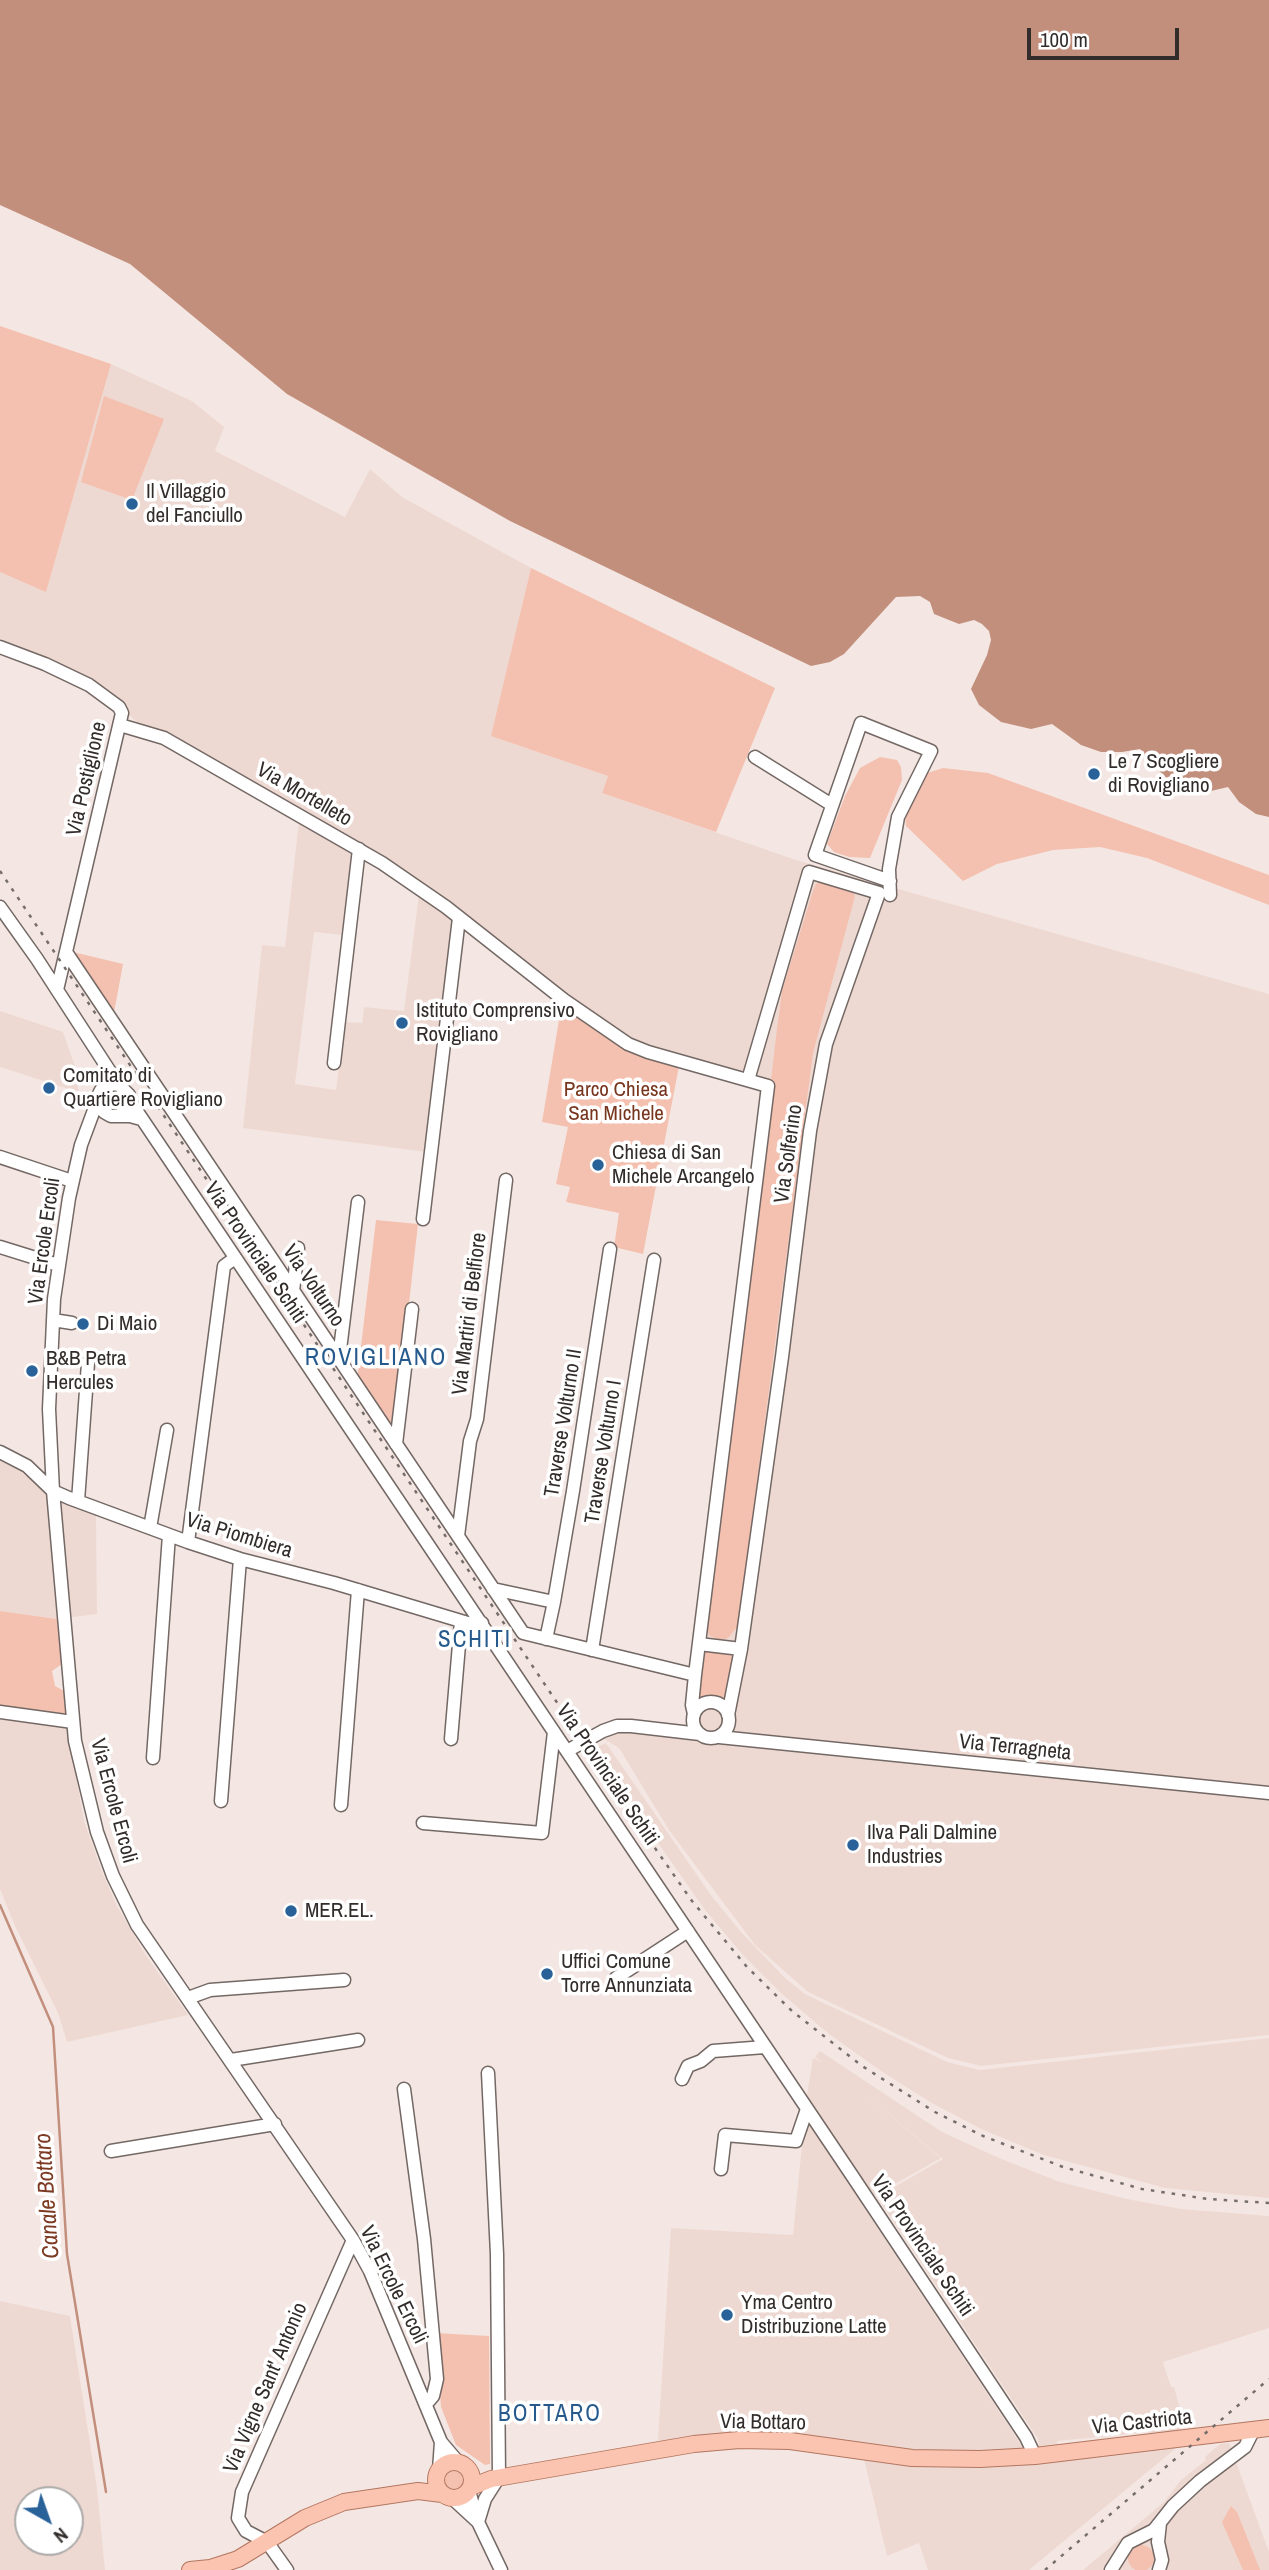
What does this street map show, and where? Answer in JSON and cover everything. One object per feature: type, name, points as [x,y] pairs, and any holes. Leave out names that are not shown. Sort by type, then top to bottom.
[{"type":"main road","name":"Via Castriota","points":[[1035,2456],[1261,2430]]},
{"type":"main road","name":"Via Bottaro","points":[[470,2489],[495,2478],[694,2444],[740,2440],[790,2441],[931,2459],[1035,2456]]},
{"type":"main road","points":[[418,2491],[447,2463],[464,2466],[495,2478]]},
{"type":"main road","points":[[190,2570],[223,2564],[330,2506],[418,2491],[462,2497],[470,2489],[471,2475],[464,2466]]},
{"type":"main road","points":[[437,2474],[438,2489],[447,2496]]},
{"type":"street","name":"Via Postiglione","points":[[0,647],[89,685],[122,713],[57,990]]},
{"type":"street","points":[[861,723],[931,751],[898,817],[890,888],[815,855],[832,805],[861,723]]},
{"type":"street","name":"Via Mortelleto","points":[[120,724],[164,738],[359,849],[459,918],[564,1000],[628,1044],[768,1086]]},
{"type":"street","points":[[755,757],[832,805]]},
{"type":"street","points":[[334,1063],[359,849]]},
{"type":"street","name":"Via Solferino","points":[[728,1720],[741,1649],[782,1357],[810,1131],[826,1044],[878,892],[808,872],[748,1080]]},
{"type":"street","name":"Via Provinciale Schiti","points":[[0,908],[118,1084],[127,1091],[141,1119],[1012,2415],[1035,2456]]},
{"type":"street","points":[[423,1219],[459,918]]},
{"type":"street","name":"Via Volturno","points":[[66,952],[523,1633],[695,1675]]},
{"type":"street","points":[[104,1062],[106,1074],[97,1102],[104,1112],[141,1119]]},
{"type":"street","points":[[103,1087],[118,1084]]},
{"type":"street","name":"Via Solferino","points":[[693,1718],[698,1644],[768,1086]]},
{"type":"street","points":[[89,1126],[97,1120],[127,1109],[130,1101]]},
{"type":"street","name":"Via Ercole Ercoli","points":[[97,1102],[81,1145],[72,1181],[58,1265],[49,1409],[53,1491],[75,1741],[97,1832],[113,1876],[137,1925],[353,2239],[370,2271],[441,2442],[464,2466]]},
{"type":"street","points":[[0,1157],[72,1181]]},
{"type":"street","name":"Via Martiri di Belfiore","points":[[458,1536],[470,1441],[477,1419],[506,1180]]},
{"type":"street","points":[[339,1358],[358,1202]]},
{"type":"street","points":[[0,1247],[58,1265]]},
{"type":"street","points":[[293,1291],[298,1248]]},
{"type":"street","name":"Traverse Volturno II","points":[[546,1639],[573,1491],[610,1249]]},
{"type":"street","points":[[188,1542],[224,1266],[235,1258]]},
{"type":"street","name":"Traverse Volturno I","points":[[592,1650],[654,1260]]},
{"type":"street","points":[[396,1444],[412,1309]]},
{"type":"street","points":[[53,1320],[72,1323]]},
{"type":"street","points":[[78,1502],[88,1363]]},
{"type":"street","points":[[150,1528],[167,1430]]},
{"type":"street","name":"Via Piombiera","points":[[0,1452],[27,1466],[53,1491],[188,1542],[461,1621],[482,1623]]},
{"type":"street","points":[[152,1758],[169,1535]]},
{"type":"street","points":[[221,1801],[240,1559]]},
{"type":"street","points":[[493,1589],[554,1602]]},
{"type":"street","points":[[341,1805],[358,1590]]},
{"type":"street","points":[[452,1739],[461,1621]]},
{"type":"street","points":[[698,1644],[741,1649]]},
{"type":"street","points":[[678,1731],[693,1718],[700,1705],[711,1702],[722,1706],[728,1720],[758,1741]]},
{"type":"street","points":[[0,1712],[73,1722]]},
{"type":"street","points":[[693,1718],[700,1734]]},
{"type":"street","points":[[567,1751],[617,1726],[678,1731],[700,1734],[707,1738],[719,1737],[728,1720]]},
{"type":"street","points":[[423,1824],[542,1833],[554,1732]]},
{"type":"street","name":"Via Terragneta","points":[[719,1737],[1269,1793]]},
{"type":"street","points":[[616,1978],[688,1931]]},
{"type":"street","points":[[188,1998],[210,1990],[344,1980]]},
{"type":"street","points":[[231,2060],[358,2040]]},
{"type":"street","points":[[682,2079],[688,2066],[701,2061],[713,2051],[765,2047]]},
{"type":"street","points":[[478,2522],[495,2478],[497,2254],[488,2073]]},
{"type":"street","points":[[404,2089],[424,2239],[437,2379],[433,2396],[426,2404]]},
{"type":"street","points":[[721,2169],[725,2134],[796,2141],[807,2109]]},
{"type":"street","points":[[111,2151],[275,2124]]},
{"type":"street","name":"Via Vigne Sant' Antonio","points":[[267,2542],[246,2531],[238,2518],[242,2492],[353,2239]]},
{"type":"street","name":"Via Castriota","points":[[1111,2570],[1128,2543],[1149,2535],[1173,2506],[1200,2481],[1245,2447],[1261,2430]]},
{"type":"street","name":"Via Ercole Ercoli","points":[[437,2474],[441,2442]]},
{"type":"street","points":[[470,2489],[478,2522],[500,2570]]},
{"type":"street","points":[[447,2496],[478,2522]]},
{"type":"street","points":[[1158,2570],[1162,2560],[1158,2542],[1160,2523]]},
{"type":"street","points":[[267,2542],[287,2570]]},
{"type":"shaded area","points":[[0,0],[1269,0],[1269,817],[1256,814],[1239,802],[1228,787],[1211,791],[1188,789],[1172,783],[1140,749],[1101,752],[1081,745],[1052,724],[1031,729],[1001,722],[979,705],[971,689],[987,655],[991,640],[989,631],[974,620],[959,624],[934,614],[930,602],[920,596],[896,597],[844,654],[830,662],[811,666],[510,521],[287,394],[130,264],[0,205]]},
{"type":"shaded area","points":[[111,364],[192,401],[224,427],[215,451],[345,517],[370,469],[402,497],[531,568],[492,736],[608,776],[602,793],[796,860],[1269,994],[1269,2035],[981,2066],[948,2058],[808,1992],[755,1945],[669,1830],[619,1748],[601,1737],[632,1730],[693,1736],[773,1087],[769,1082],[641,1043],[622,1033],[377,854],[354,851],[343,935],[314,932],[295,1084],[336,1090],[344,1022],[362,1023],[364,1007],[404,1011],[419,894],[455,921],[427,1152],[243,1128],[262,945],[285,947],[300,811],[143,727],[95,686],[56,665],[0,644],[0,572],[46,591]]},
{"type":"shaded area","points":[[0,1011],[63,1032],[78,1075],[78,1092],[0,1067]]},
{"type":"shaded area","points":[[0,1458],[63,1500],[96,1515],[97,1614],[57,1619],[0,1611]]},
{"type":"shaded area","points":[[0,1715],[62,1725],[68,1730],[84,1821],[102,1872],[117,1906],[145,1954],[188,2015],[67,2042],[58,2013],[0,1889]]},
{"type":"shaded area","points":[[606,1743],[710,1894],[741,1932],[786,1979],[805,1994],[947,2062],[980,2070],[1269,2038],[1269,2198],[1165,2188],[1044,2155],[981,2129],[930,2102],[881,2071],[829,2034],[782,1994],[743,1955],[705,1910],[592,1749]]},
{"type":"shaded area","points":[[820,2051],[942,2132],[1060,2182],[1181,2209],[1269,2216],[1269,2328],[1163,2362],[1180,2409],[1181,2444],[1029,2570],[928,2570],[919,2543],[887,2556],[864,2459],[775,2447],[703,2452],[658,2440],[671,2228],[793,2235],[813,2058],[822,2062],[815,2057]],"holes":[[[854,2085],[943,2159],[877,2197],[1038,2439],[1039,2446],[1057,2444],[1057,2441],[1139,2433],[1139,2424],[1147,2423],[1150,2437],[1025,2451],[861,2203],[941,2158]]]},
{"type":"shaded area","points":[[0,2301],[70,2316],[97,2488],[105,2570],[0,2570]]},
{"type":"shaded area","points":[[1229,2443],[1269,2552],[1269,2570],[1083,2570],[1164,2502],[1181,2480],[1206,2460],[1205,2457],[1220,2444]]},
{"type":"green space","points":[[0,326],[111,364],[46,592],[0,572]]},
{"type":"green space","points":[[104,396],[164,419],[132,500],[81,482]]},
{"type":"green space","points":[[531,568],[775,688],[716,832],[602,793],[608,776],[491,736]]},
{"type":"green space","points":[[880,757],[897,760],[901,767],[902,780],[870,858],[849,857],[834,852],[827,844],[845,796],[860,768]]},
{"type":"green space","points":[[943,768],[988,773],[1269,875],[1269,905],[1147,858],[1100,847],[1053,850],[997,864],[963,881],[906,826],[905,815],[921,780],[927,773]]},
{"type":"green space","points":[[823,881],[853,891],[855,896],[813,1053],[738,1626],[728,1638],[720,1640],[706,1631],[773,1089],[771,1080],[782,991],[813,891],[816,884]]},
{"type":"green space","points":[[73,952],[123,964],[113,1018]]},
{"type":"green space","name":"Parco Chiesa San Michele","points":[[562,1002],[679,1066],[643,1254],[614,1247],[619,1213],[566,1202],[570,1187],[556,1184],[568,1127],[542,1122]]},
{"type":"green space","points":[[376,1220],[418,1224],[394,1436],[357,1380]]},
{"type":"green space","points":[[0,1611],[57,1619],[62,1664],[52,1671],[55,1686],[66,1692],[67,1715],[63,1717],[0,1708]]},
{"type":"green space","points":[[699,1644],[741,1649],[726,1710],[711,1702],[701,1705],[694,1714]]},
{"type":"green space","points":[[436,2333],[489,2336],[490,2464],[485,2465],[456,2445],[441,2407]]},
{"type":"green space","points":[[454,2471],[461,2474],[464,2481],[461,2488],[454,2491],[447,2488],[444,2481],[447,2474]]},
{"type":"green space","points":[[1231,2506],[1237,2512],[1260,2570],[1243,2570],[1222,2522]]},
{"type":"green space","points":[[1141,2545],[1150,2549],[1154,2558],[1150,2567],[1141,2571],[1132,2567],[1128,2558],[1132,2549]]},
{"type":"waterway","name":"Canale Bottaro","points":[[0,1905],[53,2027],[67,2254],[106,2492]]},
{"type":"railway","points":[[0,871],[641,1828],[692,1901],[747,1967],[792,2011],[862,2066],[935,2112],[983,2136],[1063,2167],[1142,2189],[1208,2199],[1269,2203]]},
{"type":"railway","points":[[1045,2570],[1269,2379]]},
{"type":"place","name":"Il Villaggio del Fanciullo","points":[[132,504]]},
{"type":"place","name":"Le 7 Scogliere di Rovigliano","points":[[1094,774]]},
{"type":"place","name":"Istituto Comprensivo Rovigliano","points":[[402,1023]]},
{"type":"place","name":"Comitato di Quartiere Rovigliano","points":[[49,1088]]},
{"type":"place","name":"Chiesa di San Michele Arcangelo","points":[[598,1165]]},
{"type":"place","name":"Di Maio","points":[[83,1324]]},
{"type":"place","name":"B&B Petra Hercules","points":[[32,1371]]},
{"type":"place","name":"Ilva Pali Dalmine Industries","points":[[853,1845]]},
{"type":"place","name":"MER.EL.","points":[[291,1911]]},
{"type":"place","name":"Uffici Comune Torre Annunziata","points":[[547,1974]]},
{"type":"place","name":"Yma Centro Distribuzione Latte","points":[[727,2315]]},
{"type":"district","name":"ROVIGLIANO","points":[[376,1359]]},
{"type":"district","name":"SCHITI","points":[[475,1641]]},
{"type":"district","name":"BOTTARO","points":[[550,2415]]}]
